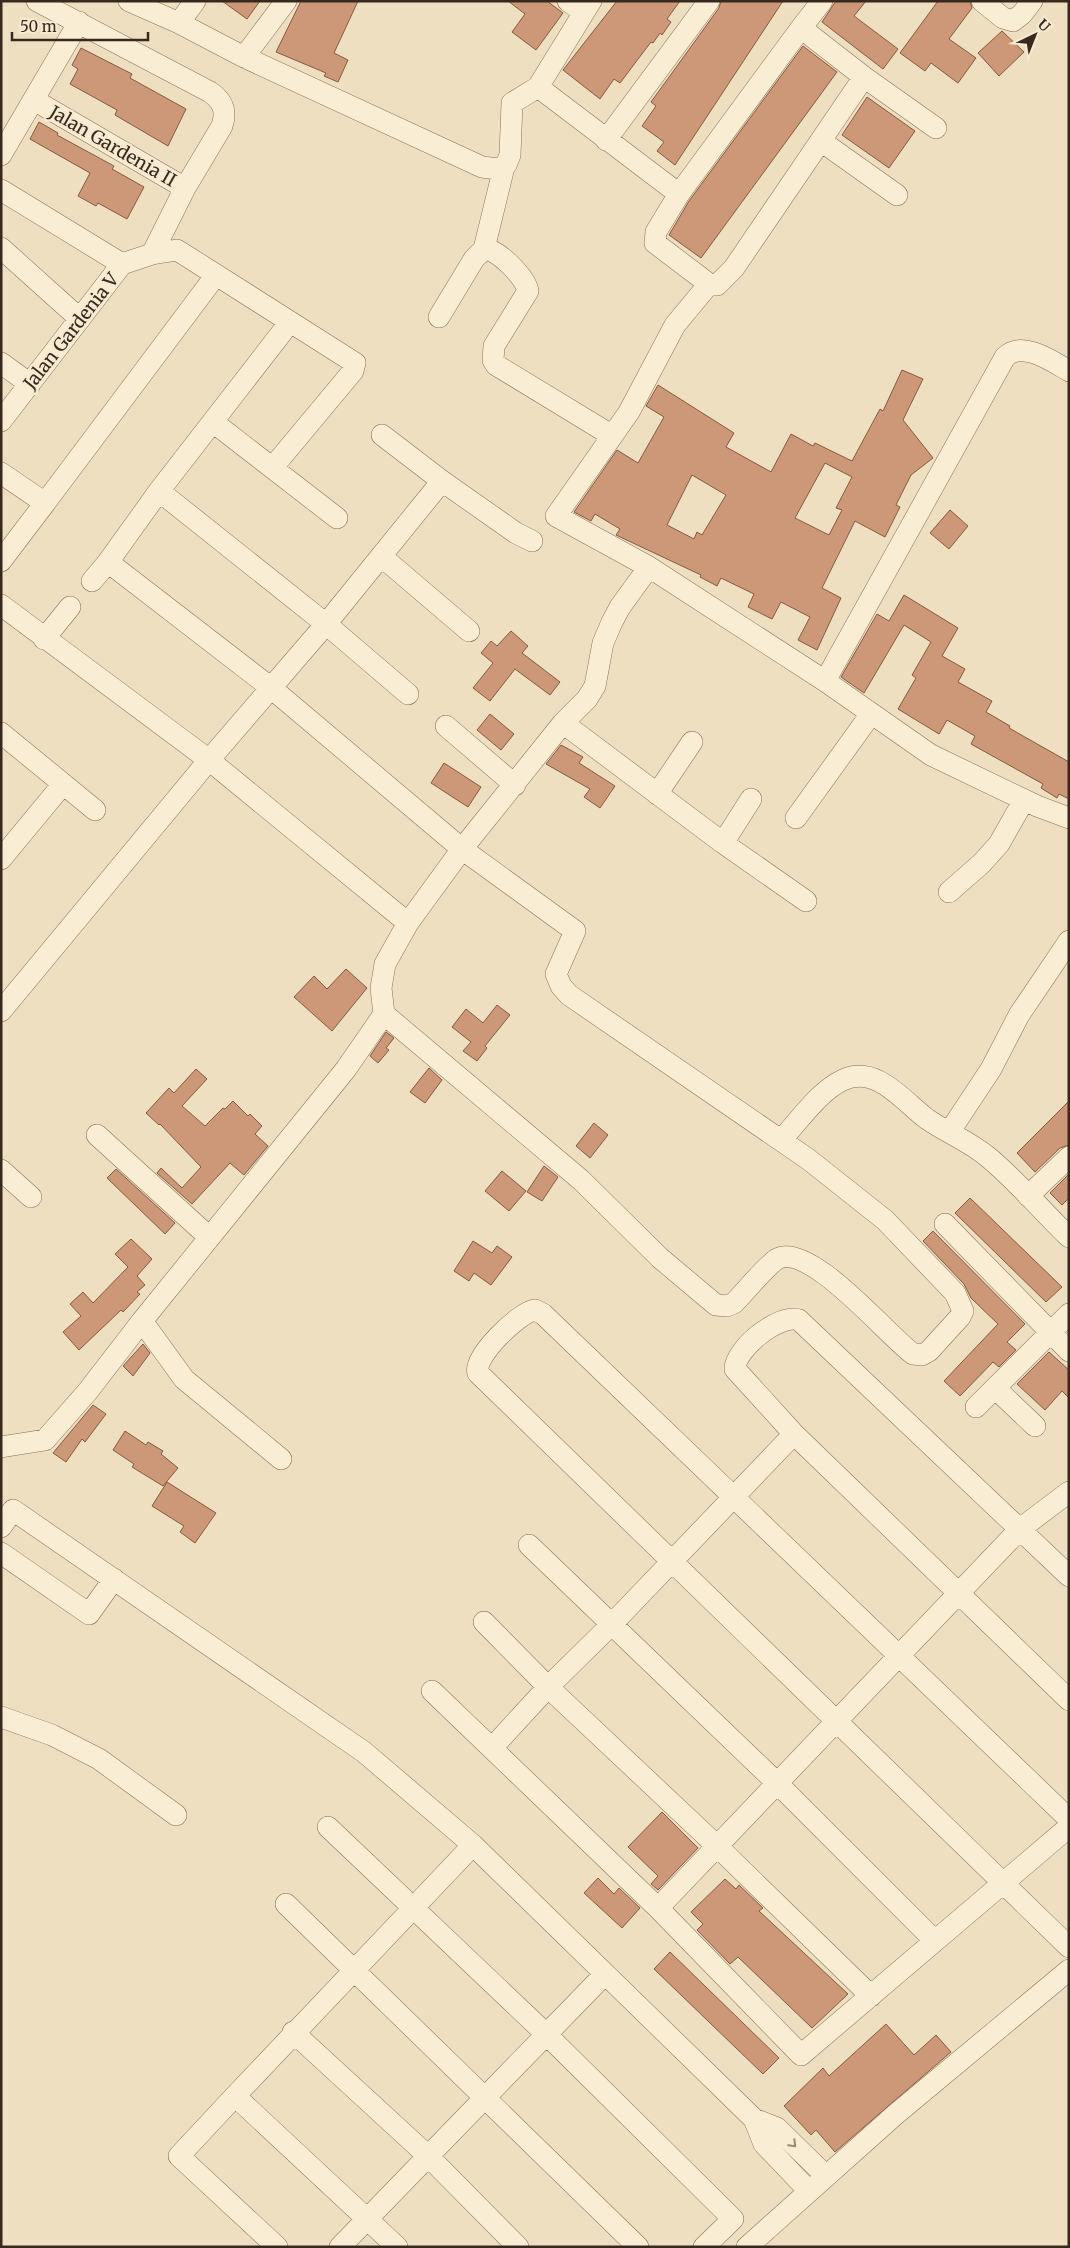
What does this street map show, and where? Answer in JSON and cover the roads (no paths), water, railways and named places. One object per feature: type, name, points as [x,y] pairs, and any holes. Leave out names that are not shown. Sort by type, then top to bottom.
[{"type":"street","points":[[37,1],[210,92],[219,99],[224,112],[222,126],[185,188]]},
{"type":"street","points":[[129,1],[179,23],[244,57],[482,167],[498,169],[504,167]]},
{"type":"street","points":[[179,23],[195,1]]},
{"type":"street","points":[[244,57],[286,1]]},
{"type":"street","points":[[606,140],[709,1]]},
{"type":"street","points":[[822,1],[679,194],[656,232],[656,244],[709,284],[720,283],[734,268],[864,76]]},
{"type":"street","points":[[982,1],[1003,18],[1013,21],[1022,14],[1032,1]]},
{"type":"street","points":[[439,317],[474,259],[484,249],[504,167],[510,155],[512,104],[538,87],[580,5]]},
{"type":"street","points":[[1,155],[79,22]]},
{"type":"street","points":[[801,28],[936,128]]},
{"type":"street","points":[[538,87],[679,194]]},
{"type":"street","name":"Jalan Gardenia II","points":[[34,100],[185,188],[152,254]]},
{"type":"street","points":[[821,141],[897,195]]},
{"type":"street","points":[[1,190],[122,264],[152,254],[177,250],[352,360],[355,368],[274,467]]},
{"type":"street","points":[[1,248],[80,318]]},
{"type":"street","points":[[484,249],[494,250],[526,282],[528,291],[494,346],[493,360],[496,365],[611,435]]},
{"type":"street","name":"Jalan Gardenia V","points":[[1,420],[122,264]]},
{"type":"street","points":[[1,561],[216,275]]},
{"type":"street","points":[[709,284],[675,325],[629,412],[611,435],[556,516],[649,568],[825,681],[931,755],[1024,800],[1069,818]]},
{"type":"street","points":[[92,581],[290,322]]},
{"type":"street","points":[[825,681],[1005,357],[1011,351],[1020,349],[1065,365]]},
{"type":"street","points":[[1,362],[30,384]]},
{"type":"street","points":[[213,422],[274,467],[337,518]]},
{"type":"street","points":[[382,435],[442,481],[516,533],[532,541]]},
{"type":"street","points":[[1,473],[45,503]]},
{"type":"street","points":[[6,996],[326,624],[442,481]]},
{"type":"street","points":[[159,491],[326,624],[408,694]]},
{"type":"street","points":[[381,556],[469,631]]},
{"type":"street","points":[[108,562],[270,688],[462,849],[575,931],[556,974],[561,986],[569,995],[781,1140],[886,1220],[955,1293],[963,1310],[960,1317],[929,1352],[922,1355],[913,1354],[838,1283],[800,1258],[789,1255],[777,1259],[734,1303],[727,1306],[716,1305],[660,1258],[581,1180],[384,1014]]},
{"type":"street","points":[[1,1447],[45,1440],[88,1391],[142,1321],[346,1069],[384,1014],[381,988],[385,964],[408,923],[462,849],[515,785],[563,722],[587,699],[595,686],[603,643],[612,622],[620,607],[649,568]]},
{"type":"street","points":[[1,605],[208,760],[408,923]]},
{"type":"street","points":[[44,639],[70,607]]},
{"type":"street","points":[[796,818],[871,714]]},
{"type":"street","points":[[563,722],[723,843],[806,901]]},
{"type":"street","points":[[446,726],[515,785]]},
{"type":"street","points":[[1,733],[94,810]]},
{"type":"street","points":[[657,794],[692,742]]},
{"type":"street","points":[[1,859],[63,784]]},
{"type":"street","points":[[723,843],[751,799]]},
{"type":"street","points":[[949,892],[982,863],[999,844],[1024,800]]},
{"type":"street","points":[[950,1131],[991,1069],[1019,1015],[1069,941]]},
{"type":"street","points":[[781,1140],[825,1093],[843,1080],[854,1077],[874,1078],[929,1120],[950,1131],[988,1157],[1069,1237]]},
{"type":"street","points":[[97,1135],[209,1238]]},
{"type":"street","points":[[1028,1196],[1069,1157]]},
{"type":"street","points":[[1,1170],[31,1196]]},
{"type":"street","points":[[945,1224],[1069,1351]]},
{"type":"street","points":[[1069,1819],[543,1314],[535,1310],[528,1311],[510,1326],[480,1359],[476,1369],[478,1374],[1069,1947]]},
{"type":"street","points":[[976,1407],[1069,1314]]},
{"type":"street","points":[[1069,1576],[805,1325],[794,1318],[782,1320],[754,1340],[741,1353],[735,1363],[735,1369],[794,1434],[1069,1700]]},
{"type":"street","points":[[142,1321],[184,1379],[280,1458]]},
{"type":"street","points":[[994,1388],[1035,1426]]},
{"type":"street","points":[[492,1748],[548,1687],[612,1624],[794,1434]]},
{"type":"street","points":[[658,1908],[1020,1529],[1069,1492]]},
{"type":"street","points":[[1,1526],[13,1510],[364,1752],[473,1845],[754,2119],[777,2128],[826,2176]]},
{"type":"street","points":[[529,1545],[777,1783],[935,1941]]},
{"type":"street","points":[[1,1553],[89,1614],[114,1579]]},
{"type":"street","points":[[484,1622],[548,1687],[717,1846],[870,1996]]},
{"type":"street","points":[[432,1691],[658,1908],[801,2055],[1069,1827]]},
{"type":"street","points":[[1,1717],[52,1735],[100,1759],[176,1815]]},
{"type":"street","points":[[328,1827],[546,2034],[732,2219],[704,2247]]},
{"type":"street","points":[[277,2247],[178,2156],[293,2032],[473,1845]]},
{"type":"street","points":[[286,1904],[486,2096],[638,2247]]},
{"type":"street","points":[[747,2247],[896,2114],[1069,1970]]},
{"type":"street","points":[[340,2247],[605,1974]]},
{"type":"street","points":[[293,2032],[428,2156],[518,2247]]},
{"type":"street","points":[[235,2096],[397,2247]]},
{"type":"street","points":[[754,2119],[764,2144],[809,2192]]}]
